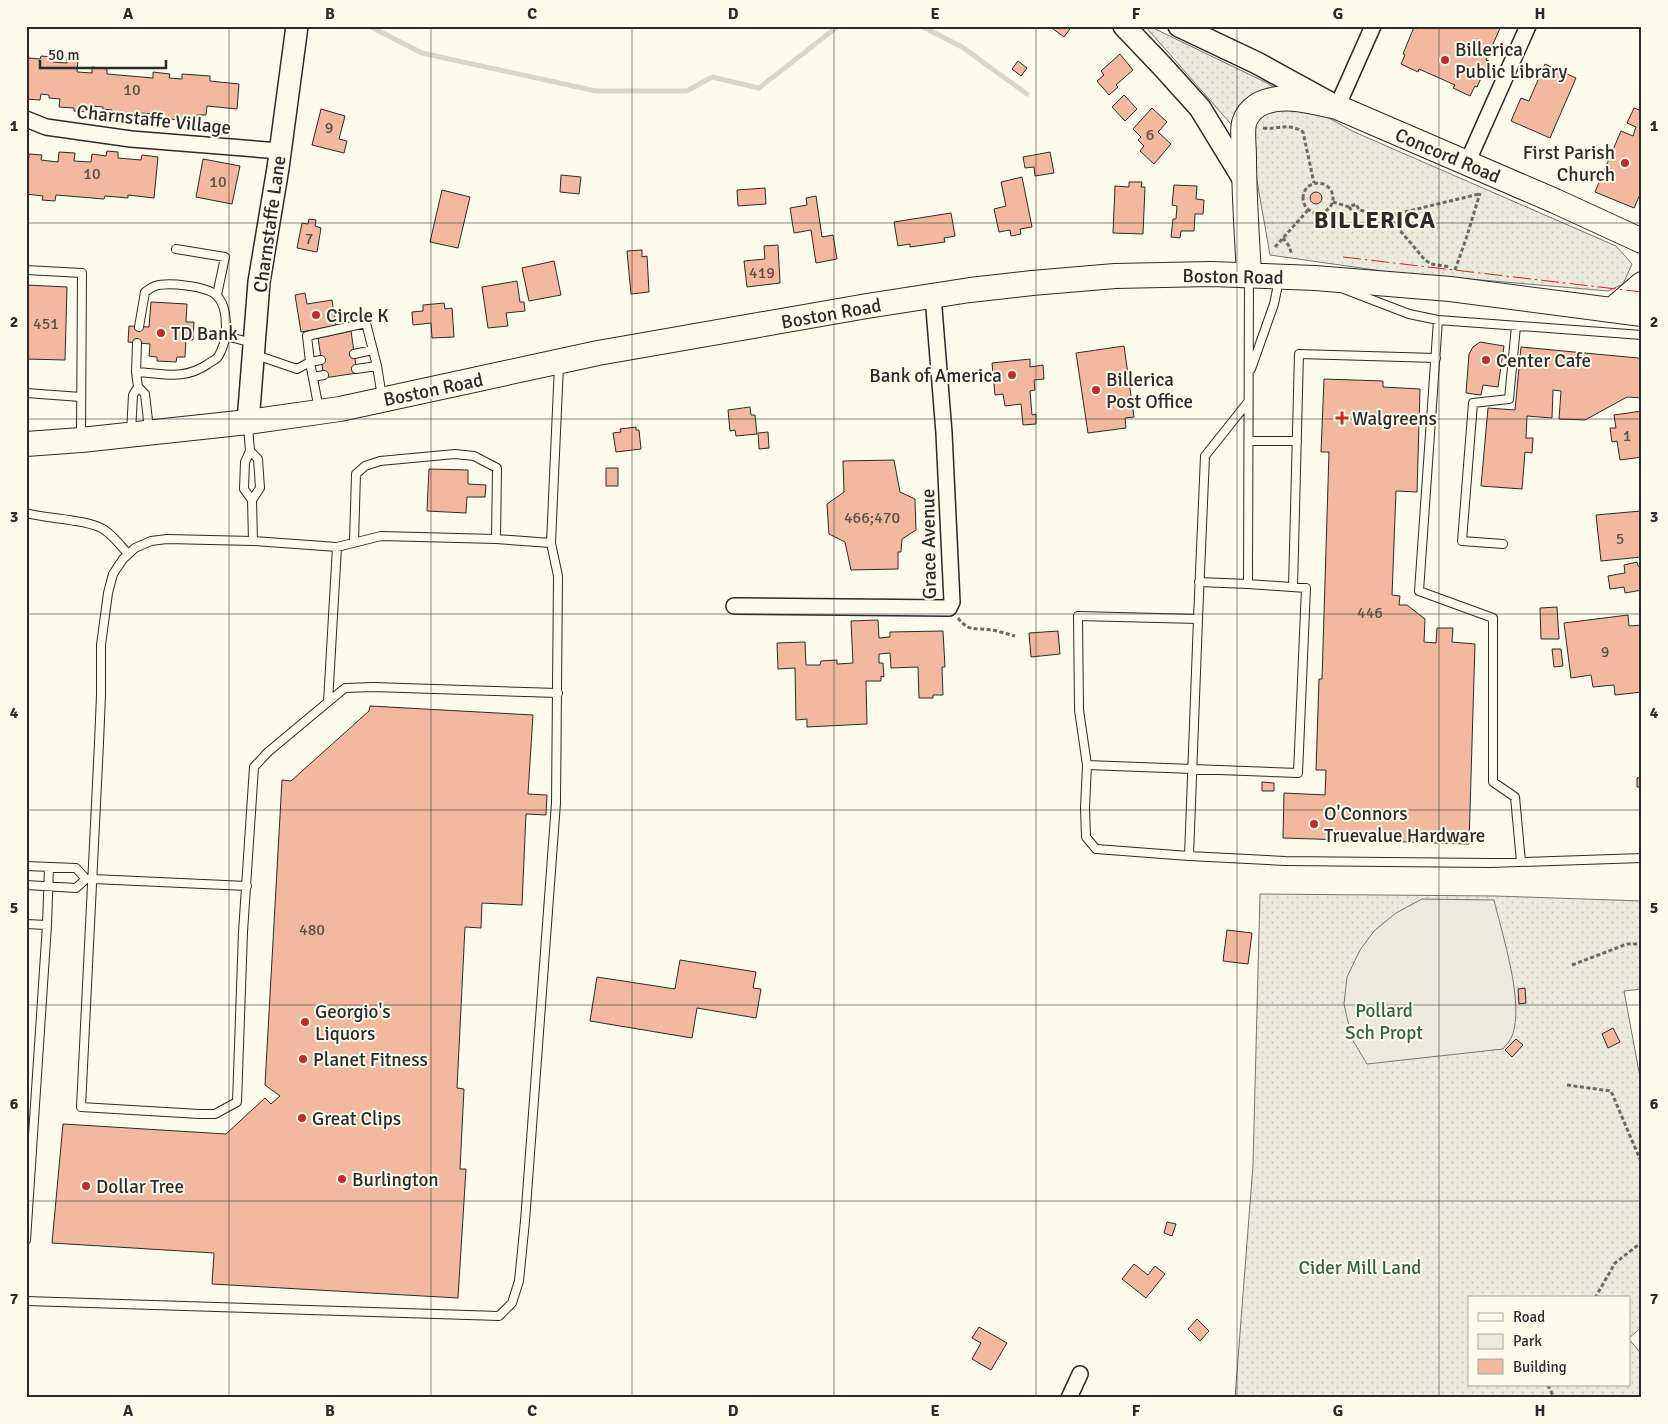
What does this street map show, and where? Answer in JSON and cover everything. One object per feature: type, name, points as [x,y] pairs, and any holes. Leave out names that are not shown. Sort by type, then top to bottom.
[{"type":"main road","name":"Charnstaffe Lane","points":[[248,422],[259,282],[280,151],[297,26]]},
{"type":"main road","points":[[1124,26],[1200,108],[1244,180]]},
{"type":"main road","name":"Concord Road","points":[[1179,26],[1257,63],[1337,107],[1555,201],[1642,241]]},
{"type":"main road","name":"Concord Road","points":[[1249,275],[1244,180],[1244,123],[1249,113],[1268,101],[1282,99],[1305,100],[1337,107]]},
{"type":"main road","name":"Boston Road","points":[[26,444],[248,422],[319,412],[559,361],[857,308],[1032,282],[1115,276],[1211,274],[1280,276],[1450,289],[1642,314]]},
{"type":"main road","points":[[1612,310],[1642,284]]},
{"type":"street","points":[[1337,107],[1373,26]]},
{"type":"street","points":[[1467,163],[1528,26]]},
{"type":"street","name":"Charnstaffe Village","points":[[26,119],[46,127],[131,139],[280,151]]},
{"type":"street","name":"Grace Avenue","points":[[734,606],[949,608],[952,602],[944,433],[933,296]]},
{"type":"street","points":[[1069,1398],[1080,1374]]},
{"type":"lane","points":[[176,249],[225,257],[217,296]]},
{"type":"lane","points":[[26,270],[82,273],[81,440]]},
{"type":"lane","points":[[1248,584],[1249,275]]},
{"type":"lane","points":[[1248,376],[1274,304],[1280,276]]},
{"type":"lane","points":[[1315,278],[1409,314],[1438,320],[1642,335]]},
{"type":"lane","points":[[136,372],[184,375],[202,368],[217,358],[226,336],[226,312],[217,296],[204,289],[171,285],[154,286],[145,292],[139,327]]},
{"type":"lane","points":[[1438,320],[1419,591],[1493,618],[1493,782],[1515,797],[1520,862]]},
{"type":"lane","points":[[319,412],[307,336],[366,323],[383,399]]},
{"type":"lane","points":[[1504,544],[1462,541],[1474,403],[1509,400],[1516,326]]},
{"type":"lane","points":[[226,336],[297,369],[310,362],[321,360]]},
{"type":"lane","points":[[137,343],[136,372],[138,387],[145,394],[140,433]]},
{"type":"lane","points":[[354,354],[373,350]]},
{"type":"lane","points":[[1293,587],[1299,354],[1436,358]]},
{"type":"lane","points":[[26,1301],[499,1316],[512,1303],[519,1281],[556,804],[558,576],[551,543],[559,361]]},
{"type":"lane","points":[[356,369],[377,366]]},
{"type":"lane","points":[[313,377],[324,375]]},
{"type":"lane","points":[[138,387],[133,395],[140,433]]},
{"type":"lane","points":[[26,394],[81,397]]},
{"type":"lane","points":[[1189,856],[1191,768],[1205,456],[1248,402]]},
{"type":"lane","points":[[248,422],[250,452],[245,462],[244,489],[252,500],[253,541]]},
{"type":"lane","points":[[1249,441],[1297,441]]},
{"type":"lane","points":[[250,452],[258,459],[260,488],[252,500]]},
{"type":"lane","points":[[354,542],[356,474],[365,466],[380,461],[455,454],[474,456],[497,468],[496,539]]},
{"type":"lane","points":[[26,513],[90,524],[104,529],[128,554]]},
{"type":"lane","points":[[551,543],[496,539],[381,536],[337,547],[253,541],[167,539],[152,541],[135,548],[123,559],[113,574],[108,593],[101,645],[101,695],[90,879],[81,1107],[215,1114],[237,1102],[246,886],[254,767],[268,752],[345,688],[373,687],[558,694]]},
{"type":"lane","points":[[328,702],[337,547]]},
{"type":"lane","points":[[1087,765],[1298,773],[1306,588],[1199,582]]},
{"type":"lane","points":[[1198,619],[1078,616],[1080,710],[1087,765],[1086,837],[1096,849],[1285,861],[1520,862],[1642,858]]},
{"type":"lane","points":[[26,866],[76,868],[90,879]]},
{"type":"lane","points":[[26,1240],[48,925],[49,867]]},
{"type":"lane","points":[[26,885],[76,888],[90,879],[246,886]]},
{"type":"lane","points":[[26,924],[48,925]]},
{"type":"lane","points":[[26,1104],[35,1104]]},
{"type":"path","points":[[1263,128],[1274,129],[1291,126],[1303,132],[1314,184]]},
{"type":"path","points":[[1321,183],[1330,188],[1333,202],[1327,211],[1318,214],[1308,210],[1303,202],[1303,196],[1307,187],[1321,183]]},
{"type":"path","points":[[1453,274],[1481,190]]},
{"type":"path","points":[[1333,202],[1349,207],[1354,213],[1359,210],[1388,216],[1479,194]]},
{"type":"path","points":[[1349,207],[1356,204],[1359,210]]},
{"type":"path","points":[[1275,247],[1308,210]]},
{"type":"path","points":[[1388,216],[1425,260],[1431,264],[1455,268]]},
{"type":"path","points":[[1283,238],[1289,246],[1292,255]]},
{"type":"path","points":[[949,608],[965,626],[974,630],[990,630],[1015,636]]},
{"type":"path","points":[[1572,965],[1627,944],[1642,944]]},
{"type":"path","points":[[1568,1085],[1611,1091],[1642,1164]]},
{"type":"path","points":[[1596,1296],[1614,1263],[1642,1242]]},
{"type":"path","points":[[1548,1386],[1554,1398]]},
{"type":"green space","points":[[1145,26],[1149,26],[1265,82],[1352,131],[1616,246],[1632,264],[1623,284],[1608,291],[1389,272],[1270,255],[1251,147]]},
{"type":"green space","points":[[1260,894],[1495,896],[1642,901],[1642,989],[1624,991],[1642,1088],[1642,1327],[1630,1337],[1630,1296],[1468,1296],[1468,1386],[1630,1386],[1630,1340],[1642,1355],[1642,1398],[1235,1398],[1253,1165]]},
{"type":"green space","name":"Pollard Sch Propt","points":[[1422,899],[1494,900],[1507,950],[1514,988],[1516,1006],[1512,1036],[1503,1049],[1367,1064],[1352,1039],[1344,1004],[1347,977],[1360,950],[1374,931],[1396,913]]},
{"type":"building","points":[[1049,26],[1072,26],[1064,37]]},
{"type":"building","name":"Billerica Public Library","points":[[1418,26],[1501,26],[1486,60],[1489,61],[1477,87],[1475,86],[1470,96],[1453,88],[1455,85],[1419,69],[1418,72],[1401,64],[1414,27],[1417,29]]},
{"type":"building","points":[[1120,54],[1133,70],[1116,85],[1118,87],[1109,95],[1097,81],[1104,75],[1101,71]]},
{"type":"building","points":[[41,56],[54,57],[53,62],[67,63],[67,58],[78,60],[77,72],[92,73],[92,67],[107,69],[107,74],[153,78],[153,72],[170,74],[169,78],[182,79],[182,74],[210,76],[210,81],[239,84],[237,109],[207,106],[206,115],[197,115],[196,122],[161,118],[162,112],[152,111],[152,114],[142,113],[141,120],[111,117],[112,110],[103,109],[103,107],[91,106],[91,112],[74,111],[74,108],[59,107],[60,99],[49,98],[49,95],[41,94],[40,100],[26,99],[26,60],[28,61],[29,58],[40,59]]},
{"type":"building","points":[[1018,61],[1027,68],[1021,76],[1012,69]]},
{"type":"building","points":[[1545,64],[1576,78],[1550,138],[1511,121],[1521,98],[1529,101]]},
{"type":"building","points":[[1124,95],[1137,109],[1125,121],[1112,107]]},
{"type":"building","points":[[1152,108],[1167,122],[1158,132],[1171,144],[1154,164],[1140,151],[1144,146],[1138,140],[1141,137],[1133,129]]},
{"type":"building","name":"First Parish Church","points":[[1634,108],[1642,111],[1642,190],[1634,208],[1595,192],[1621,131],[1633,136],[1636,127],[1627,123]]},
{"type":"building","points":[[321,109],[345,116],[339,139],[347,141],[344,153],[312,145]]},
{"type":"building","points":[[107,151],[118,152],[118,158],[141,160],[142,155],[158,157],[154,198],[128,195],[128,198],[105,196],[104,199],[56,195],[55,201],[42,200],[43,196],[26,194],[29,154],[42,155],[41,160],[58,162],[59,152],[75,153],[74,161],[91,162],[92,154],[106,156]]},
{"type":"building","points":[[1050,152],[1054,173],[1035,176],[1034,167],[1025,168],[1023,157]]},
{"type":"building","points":[[203,159],[240,166],[232,204],[196,197]]},
{"type":"building","points":[[561,175],[581,177],[579,194],[560,192]]},
{"type":"building","points":[[1022,177],[1032,227],[1020,229],[1021,234],[1011,236],[1010,230],[999,232],[994,209],[1006,206],[1001,182]]},
{"type":"building","points":[[1129,182],[1142,182],[1141,187],[1145,187],[1143,234],[1113,233],[1115,186],[1129,187]]},
{"type":"building","points":[[1174,185],[1197,186],[1196,199],[1204,200],[1203,214],[1195,214],[1194,231],[1181,231],[1180,238],[1171,237],[1177,206],[1172,205]]},
{"type":"building","points":[[765,188],[766,204],[738,206],[737,190]]},
{"type":"building","points":[[442,190],[470,197],[458,248],[430,242]]},
{"type":"building","points":[[1314,192],[1318,192],[1322,198],[1318,204],[1314,204],[1310,200],[1310,196]]},
{"type":"building","points":[[816,196],[822,237],[833,235],[837,259],[816,263],[811,230],[794,233],[790,208],[807,205],[806,198]]},
{"type":"building","points":[[951,213],[955,236],[944,238],[945,242],[910,247],[910,244],[898,246],[894,222]]},
{"type":"building","points":[[309,219],[316,220],[315,226],[321,228],[317,252],[297,248],[302,223],[308,224]]},
{"type":"building","points":[[778,245],[780,283],[747,287],[744,261],[765,259],[764,246]]},
{"type":"building","points":[[642,250],[642,257],[647,256],[649,292],[631,294],[627,251]]},
{"type":"building","points":[[554,261],[561,295],[529,301],[522,268]]},
{"type":"building","points":[[517,281],[520,302],[524,302],[525,311],[506,313],[508,326],[488,328],[482,287]]},
{"type":"building","points":[[26,285],[67,287],[65,360],[26,359]]},
{"type":"building","name":"Circle K","points":[[305,293],[307,304],[332,300],[336,326],[301,332],[295,295]]},
{"type":"building","name":"TD Bank","points":[[151,302],[187,304],[186,322],[194,322],[193,340],[186,339],[185,357],[177,357],[176,362],[157,361],[157,357],[149,356],[150,344],[128,342],[129,326],[149,327]]},
{"type":"building","points":[[444,303],[445,309],[452,308],[454,337],[432,338],[431,323],[413,325],[412,312],[423,311],[423,305]]},
{"type":"building","points":[[351,331],[357,373],[324,378],[318,338]]},
{"type":"building","points":[[1480,342],[1504,346],[1498,387],[1483,385],[1481,395],[1466,393],[1469,354],[1473,347]]},
{"type":"building","points":[[1124,346],[1134,417],[1125,418],[1126,428],[1088,433],[1076,353]]},
{"type":"building","points":[[1521,347],[1638,358],[1642,360],[1642,398],[1627,397],[1585,420],[1559,419],[1561,391],[1553,390],[1552,418],[1527,416],[1526,438],[1533,438],[1532,453],[1525,452],[1522,489],[1481,486],[1488,408],[1515,410]]},
{"type":"building","points":[[1030,359],[1030,367],[1043,365],[1044,379],[1034,380],[1035,390],[1030,391],[1032,415],[1036,414],[1036,424],[1023,425],[1021,404],[1005,406],[1003,394],[995,395],[992,363]]},
{"type":"building","points":[[1324,379],[1383,381],[1383,387],[1420,389],[1417,492],[1396,491],[1392,595],[1400,596],[1399,605],[1407,605],[1425,619],[1424,642],[1436,643],[1437,628],[1453,628],[1452,642],[1475,644],[1469,844],[1283,838],[1284,793],[1325,795],[1326,770],[1316,770],[1319,679],[1322,679],[1329,452],[1321,452]]},
{"type":"building","points":[[750,407],[751,415],[755,415],[757,434],[736,436],[735,430],[730,431],[728,410]]},
{"type":"building","points":[[1642,411],[1642,457],[1620,460],[1617,441],[1612,442],[1610,428],[1616,428],[1614,415]]},
{"type":"building","points":[[636,427],[636,430],[639,430],[641,449],[616,452],[613,433],[621,432],[620,429]]},
{"type":"building","points":[[768,432],[769,448],[759,449],[758,433]]},
{"type":"building","points":[[894,460],[900,492],[915,499],[916,530],[902,539],[901,552],[898,552],[898,569],[851,570],[845,542],[829,534],[827,504],[844,492],[843,461]]},
{"type":"building","points":[[606,468],[618,468],[618,486],[606,486]]},
{"type":"building","points":[[429,469],[468,470],[468,484],[486,485],[485,497],[467,497],[466,513],[427,511]]},
{"type":"building","points":[[1641,511],[1642,557],[1601,561],[1596,515]]},
{"type":"building","points":[[1637,562],[1638,566],[1642,566],[1642,590],[1625,593],[1624,587],[1610,589],[1608,576],[1625,573],[1624,565]]},
{"type":"building","points":[[1557,607],[1559,639],[1541,639],[1540,608]]},
{"type":"building","points":[[1628,615],[1629,626],[1642,625],[1642,692],[1615,695],[1614,685],[1593,687],[1591,675],[1571,678],[1564,623]]},
{"type":"building","points":[[878,620],[879,638],[890,637],[890,632],[943,631],[945,667],[942,667],[943,695],[933,695],[933,698],[919,698],[918,667],[891,668],[890,653],[879,654],[879,663],[883,663],[884,677],[881,676],[881,681],[866,681],[867,724],[807,727],[807,719],[796,720],[795,668],[778,669],[777,643],[805,642],[806,665],[820,665],[821,661],[837,660],[837,664],[853,663],[851,621]]},
{"type":"building","points":[[1058,631],[1060,654],[1031,657],[1029,633]]},
{"type":"building","points":[[1552,649],[1561,649],[1563,666],[1554,667]]},
{"type":"building","points":[[370,706],[533,715],[528,794],[547,795],[546,815],[526,814],[522,905],[482,903],[481,928],[465,927],[457,1088],[464,1089],[460,1169],[466,1169],[458,1298],[212,1284],[214,1253],[52,1243],[63,1124],[226,1134],[265,1098],[271,1104],[280,1096],[265,1085],[282,780],[291,781],[369,711]]},
{"type":"building","points":[[1642,777],[1642,787],[1637,787],[1637,778]]},
{"type":"building","points":[[1262,782],[1274,783],[1274,791],[1262,791]]},
{"type":"building","points":[[1227,930],[1252,933],[1248,964],[1223,961]]},
{"type":"building","points":[[680,960],[756,972],[753,988],[761,989],[756,1018],[697,1008],[692,1038],[590,1021],[597,977],[675,989]]},
{"type":"building","points":[[1525,988],[1526,1003],[1519,1004],[1518,989]]},
{"type":"building","points":[[1613,1028],[1620,1042],[1608,1048],[1602,1034]]},
{"type":"building","points":[[1516,1039],[1523,1045],[1512,1057],[1505,1050]]},
{"type":"building","points":[[1167,1222],[1176,1224],[1172,1236],[1164,1233]]},
{"type":"building","points":[[1134,1264],[1148,1275],[1155,1266],[1165,1274],[1146,1298],[1122,1279]]},
{"type":"building","points":[[1197,1319],[1209,1331],[1200,1341],[1188,1329]]},
{"type":"building","points":[[979,1327],[1007,1343],[991,1370],[972,1359],[981,1343],[972,1338]]},
{"type":"waterway","points":[[369,26],[422,53],[596,91],[687,91],[712,77],[759,88],[837,27],[842,26]]},
{"type":"waterway","points":[[921,26],[962,47],[1027,94]]},
{"type":"power","points":[[1343,257],[1642,292]]},
{"type":"place","name":"Billerica Public Library","points":[[1445,60]]},
{"type":"place","name":"First Parish Church","points":[[1625,163]]},
{"type":"place","name":"Circle K","points":[[316,315]]},
{"type":"place","name":"TD Bank","points":[[161,333]]},
{"type":"place","name":"Center Cafe","points":[[1486,360]]},
{"type":"place","name":"Bank of America","points":[[1012,375]]},
{"type":"place","name":"Billerica Post Office","points":[[1096,390]]},
{"type":"place","name":"Walgreens","points":[[1342,418]]},
{"type":"place","name":"O'Connors Truevalue Hardware","points":[[1314,824]]},
{"type":"place","name":"Georgio's Liquors","points":[[305,1022]]},
{"type":"place","name":"Planet Fitness","points":[[303,1059]]},
{"type":"place","name":"Great Clips","points":[[302,1118]]},
{"type":"place","name":"Burlington","points":[[342,1179]]},
{"type":"place","name":"Dollar Tree","points":[[86,1186]]},
{"type":"district","name":"BILLERICA","points":[[1375,220]]},
{"type":"park label","name":"Cider Mill Land","points":[[1360,1267]]}]
